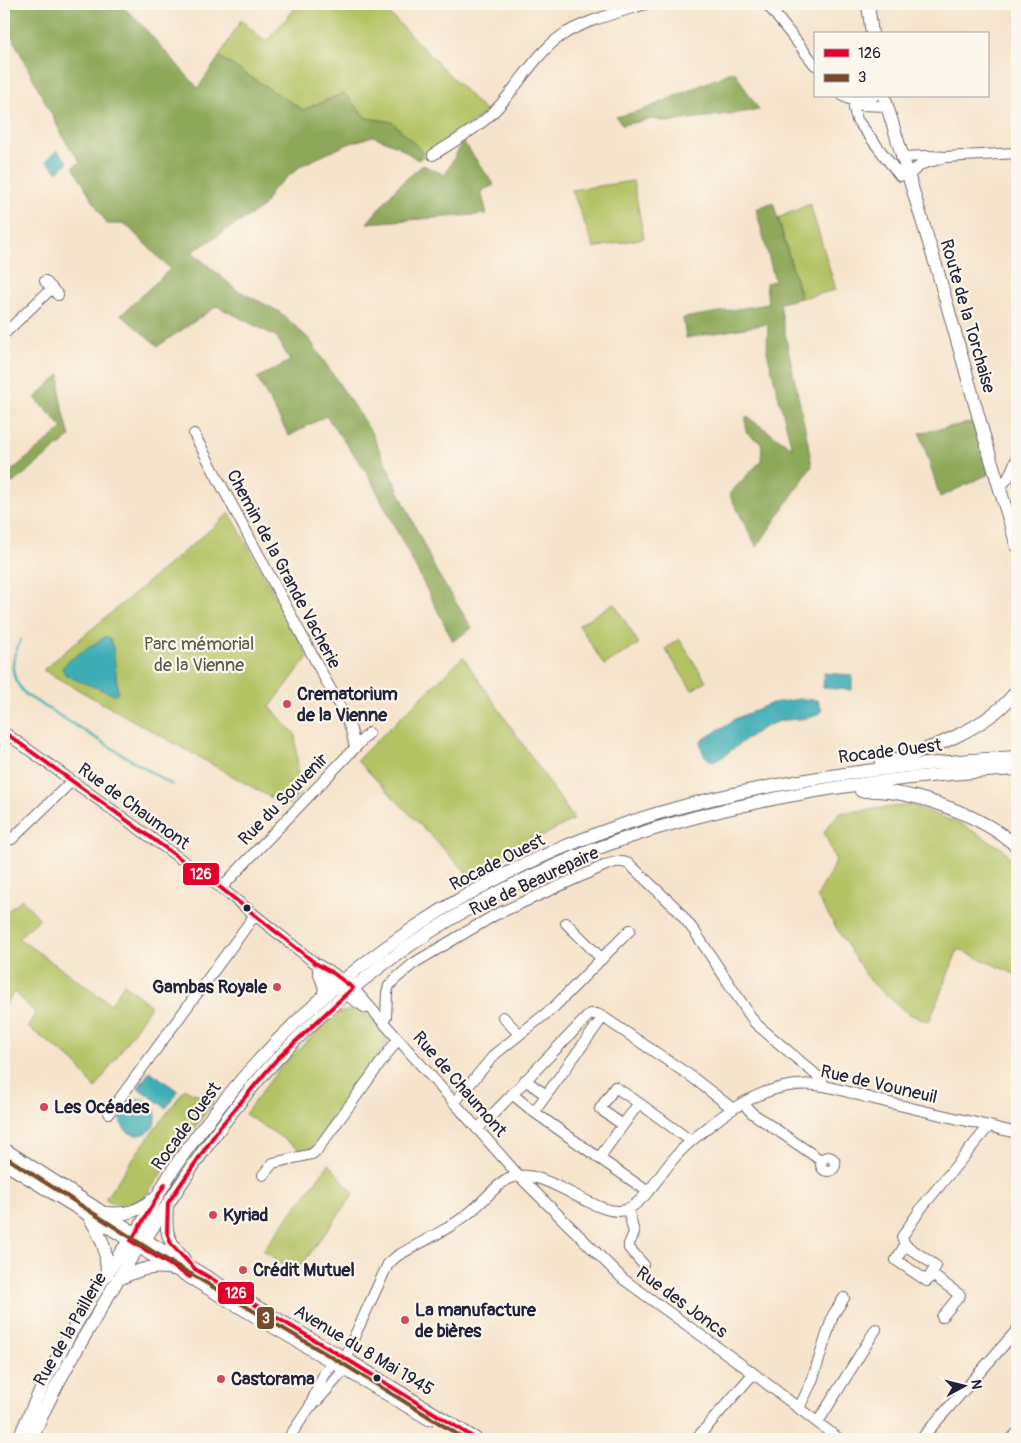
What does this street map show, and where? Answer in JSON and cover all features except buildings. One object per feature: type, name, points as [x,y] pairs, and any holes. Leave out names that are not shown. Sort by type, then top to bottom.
[{"type":"main road","points":[[868,4],[872,32]]},
{"type":"main road","name":"Route de la Torchaise","points":[[885,101],[902,158],[904,176],[960,348],[1000,487],[1004,521],[1017,544]]},
{"type":"main road","points":[[807,779],[887,761],[942,744],[993,713],[1017,690]]},
{"type":"main road","name":"Rocade Ouest","points":[[138,1240],[163,1200],[258,1081],[372,959],[434,915],[500,878],[560,849],[624,825],[736,793],[807,779],[908,766],[1017,757]]},
{"type":"main road","name":"Rocade Ouest","points":[[163,1200],[182,1156],[224,1100],[268,1051],[321,1000],[345,988],[441,926],[506,888],[594,848],[700,815],[752,802],[876,782],[1017,769]]},
{"type":"main road","points":[[752,802],[858,791],[877,790],[893,792],[927,800],[948,808],[996,832],[1017,847]]},
{"type":"main road","name":"Avenue du 8 Mai 1945","points":[[4,1149],[105,1213],[138,1240],[150,1254],[343,1358],[461,1439]]},
{"type":"main road","name":"Avenue du 8 Mai 1945","points":[[4,1163],[89,1216],[195,1269],[476,1439]]},
{"type":"main road","points":[[105,1213],[122,1214],[133,1212],[163,1200],[169,1238],[175,1249],[195,1269]]},
{"type":"main road","points":[[89,1216],[105,1248],[112,1277],[146,1268],[162,1267],[178,1270]]},
{"type":"main road","name":"Rue de la Paillerie","points":[[32,1439],[52,1395],[112,1277],[123,1249],[138,1240]]},
{"type":"main road","name":"Rue de la Paillerie","points":[[18,1439],[57,1359],[112,1277]]},
{"type":"main road","points":[[52,1395],[57,1373],[57,1359],[71,1360]]},
{"type":"street","points":[[433,155],[456,141],[488,117],[537,59],[563,35],[610,15],[646,4]]},
{"type":"street","points":[[767,4],[814,64]]},
{"type":"street","points":[[847,98],[862,105],[885,101]]},
{"type":"street","points":[[854,102],[867,98]]},
{"type":"street","points":[[854,102],[856,120],[904,176],[922,164],[946,157]]},
{"type":"street","points":[[902,158],[1017,153]]},
{"type":"street","points":[[4,334],[52,288]]},
{"type":"street","name":"Chemin de la Grande Vacherie","points":[[194,434],[346,718],[355,748]]},
{"type":"street","points":[[1000,487],[1008,478],[1017,458]]},
{"type":"street","name":"Rue de Chaumont","points":[[4,732],[221,888],[380,1018],[519,1176]]},
{"type":"street","name":"Rue du Souvenir","points":[[221,888],[369,733]]},
{"type":"street","points":[[4,841],[12,839],[72,781]]},
{"type":"street","name":"Rue de Beaurepaire","points":[[380,1018],[386,1017],[389,986],[414,963],[495,915],[606,865],[624,861],[676,908],[695,932],[755,1023],[822,1080],[824,1086]]},
{"type":"street","points":[[109,1113],[254,915]]},
{"type":"street","points":[[566,923],[602,958]]},
{"type":"street","points":[[454,1103],[495,1054],[548,1012],[630,930]]},
{"type":"street","points":[[314,963],[324,989],[321,1000]]},
{"type":"street","points":[[477,1129],[590,1014],[603,1017],[692,1077],[733,1109]]},
{"type":"street","points":[[503,1016],[519,1034]]},
{"type":"street","points":[[534,1112],[603,1017]]},
{"type":"street","points":[[263,1175],[273,1163],[312,1154],[317,1150],[398,1039]]},
{"type":"street","points":[[525,1080],[546,1095]]},
{"type":"street","name":"Rue de Vouneuil","points":[[628,1208],[639,1202],[676,1156],[691,1141],[733,1109],[758,1095],[796,1085],[824,1086],[1017,1133]]},
{"type":"street","points":[[623,1125],[600,1109],[615,1087],[691,1141]]},
{"type":"street","points":[[512,1094],[598,1158],[647,1191]]},
{"type":"street","points":[[598,1158],[639,1103]]},
{"type":"street","points":[[743,1103],[752,1113],[822,1161]]},
{"type":"street","points":[[905,1245],[896,1260],[927,1281],[936,1266],[905,1245],[902,1237],[922,1207],[989,1126]]},
{"type":"street","points":[[309,1408],[317,1401],[343,1358],[385,1270],[392,1260],[466,1216],[500,1183],[519,1176],[538,1178],[604,1208],[617,1211],[628,1208],[634,1233],[629,1248],[643,1264]]},
{"type":"street","name":"Rue des Joncs","points":[[519,1176],[623,1279],[754,1374],[839,1439]]},
{"type":"street","points":[[931,1274],[960,1295],[942,1317]]},
{"type":"street","points":[[799,1408],[812,1382],[833,1314],[844,1298]]},
{"type":"street","points":[[818,1422],[876,1329]]},
{"type":"street","points":[[921,1439],[1017,1330]]},
{"type":"street","points":[[288,1439],[309,1408],[319,1385],[343,1358]]},
{"type":"street","points":[[696,1439],[754,1374]]},
{"type":"street","points":[[1011,1439],[1017,1433]]},
{"type":"green space","points":[[4,4],[120,4],[138,21],[198,88],[219,57],[303,110],[344,93],[366,118],[392,122],[422,151],[418,160],[397,146],[373,136],[348,144],[302,165],[272,190],[263,207],[192,252],[237,290],[280,312],[310,340],[371,432],[436,571],[472,628],[453,641],[368,474],[326,416],[289,436],[257,378],[290,361],[277,337],[217,306],[158,346],[121,315],[170,269],[125,224],[107,224],[73,167],[80,162],[63,137],[4,21]]},
{"type":"green space","points":[[299,4],[380,4],[486,112],[418,160],[422,151],[392,122],[366,118],[344,93],[303,110],[219,57],[241,20],[266,42]]},
{"type":"green space","points":[[734,71],[759,110],[668,122],[653,119],[622,125],[616,117],[643,110]]},
{"type":"green space","points":[[463,141],[494,185],[481,191],[487,214],[367,223],[398,186],[423,165],[445,175]]},
{"type":"green space","points":[[633,181],[644,238],[594,248],[572,190]]},
{"type":"green space","points":[[773,202],[801,298],[780,303],[812,466],[757,547],[729,494],[761,461],[762,444],[746,432],[746,416],[792,448],[767,352],[768,324],[686,338],[683,318],[768,304],[766,283],[775,281],[756,209]]},
{"type":"green space","points":[[810,204],[836,290],[801,298],[778,218]]},
{"type":"green space","points":[[60,374],[60,397],[70,437],[13,483],[4,477],[63,428],[35,398]]},
{"type":"green space","points":[[974,422],[989,474],[940,497],[920,433]]},
{"type":"green space","name":"Parc mémorial de la Vienne","points":[[230,513],[308,657],[270,707],[295,734],[300,793],[286,806],[43,670]]},
{"type":"green space","points":[[614,603],[639,644],[604,665],[579,625]]},
{"type":"green space","points":[[679,639],[706,681],[692,690],[665,649]]},
{"type":"green space","points":[[463,657],[574,819],[470,876],[357,760]]},
{"type":"green space","points":[[910,805],[961,824],[1003,849],[1017,867],[1017,975],[958,949],[929,1022],[907,1013],[869,980],[817,897],[836,861],[824,832],[839,813]]},
{"type":"green space","points":[[22,899],[40,919],[18,938],[111,1004],[124,984],[151,1006],[95,1089],[75,1062],[28,1027],[35,1013],[14,991],[4,1008],[4,914]]},
{"type":"green space","points":[[361,1009],[386,1033],[388,1042],[311,1149],[302,1151],[245,1114],[282,1065],[337,1013]]},
{"type":"green space","points":[[185,1089],[213,1102],[142,1201],[127,1207],[105,1199],[139,1150]]},
{"type":"green space","points":[[329,1164],[354,1194],[295,1274],[263,1250]]},
{"type":"water","points":[[57,150],[68,162],[58,172],[46,161]]},
{"type":"water","points":[[106,636],[110,639],[113,647],[118,692],[115,695],[74,679],[65,674],[62,668],[68,661]]},
{"type":"water","points":[[824,673],[852,675],[852,690],[823,688]]},
{"type":"water","points":[[800,699],[818,700],[822,711],[803,719],[773,723],[750,736],[721,758],[714,761],[708,759],[704,754],[701,748],[701,741],[735,719],[772,703]]},
{"type":"water","points":[[150,1071],[178,1091],[166,1108],[138,1088]]},
{"type":"water","points":[[138,1099],[151,1104],[156,1117],[151,1130],[138,1135],[125,1130],[120,1117],[125,1104]]},
{"type":"waterway","points":[[21,640],[13,662],[13,669],[16,682],[26,695],[172,785]]},
{"type":"transit line","name":"126","points":[[4,732],[221,888],[315,963],[333,973],[353,988],[277,1059],[220,1127],[168,1203],[167,1232],[171,1244],[195,1269],[476,1439]]},
{"type":"transit line","name":"3","points":[[4,1156],[152,1251],[345,1365],[465,1439]]},
{"type":"transit line","name":"126","points":[[165,1184],[131,1241],[190,1277]]},
{"type":"place","name":"Crematorium de la Vienne","points":[[287,704]]},
{"type":"place","name":"Gambas Royale","points":[[277,987]]},
{"type":"place","name":"Les Océades","points":[[44,1107]]},
{"type":"place","name":"Kyriad","points":[[213,1215]]},
{"type":"place","name":"Crédit Mutuel","points":[[243,1270]]},
{"type":"place","name":"La manufacture de bières","points":[[405,1320]]},
{"type":"place","name":"Castorama","points":[[221,1379]]}]
